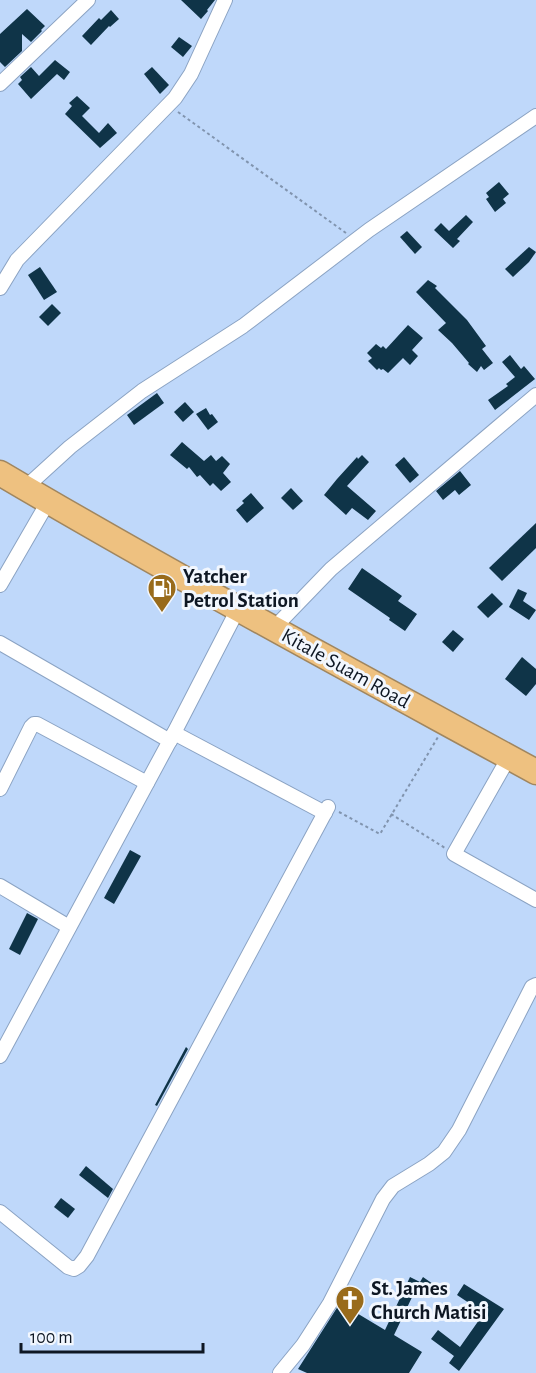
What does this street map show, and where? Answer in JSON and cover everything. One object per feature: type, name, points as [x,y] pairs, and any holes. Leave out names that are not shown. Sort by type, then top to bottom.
[{"type":"highway","name":"Kitale Suam Road","points":[[0,473],[168,571],[536,772]]},
{"type":"street","points":[[0,84],[88,0]]},
{"type":"street","points":[[0,288],[17,260],[38,237],[175,98],[191,74],[225,0]]},
{"type":"street","points":[[25,488],[70,447],[142,391],[243,326],[356,240],[536,116]]},
{"type":"street","points":[[0,260],[9,273]]},
{"type":"street","points":[[274,628],[332,569],[536,395]]},
{"type":"street","points":[[0,585],[48,502]]},
{"type":"street","points":[[0,1056],[172,737],[238,609]]},
{"type":"street","points":[[0,643],[172,737],[326,810],[82,1263],[74,1269],[68,1267],[0,1212]]},
{"type":"street","points":[[0,789],[34,724],[147,783]]},
{"type":"street","points":[[509,757],[454,854],[536,900]]},
{"type":"street","points":[[0,886],[69,927]]},
{"type":"street","points":[[280,1373],[303,1345],[330,1303],[388,1192],[393,1186],[444,1152],[459,1130],[532,987],[536,985]]},
{"type":"path","points":[[168,105],[356,240]]},
{"type":"path","points":[[326,810],[380,834],[447,723]]},
{"type":"path","points":[[391,814],[454,854]]},
{"type":"building","points":[[181,0],[215,0],[201,19]]},
{"type":"building","points":[[27,9],[45,26],[31,42],[22,34],[22,51],[5,67],[0,62],[0,34]]},
{"type":"building","points":[[111,10],[119,19],[91,45],[82,36],[99,18],[101,20]]},
{"type":"building","points":[[179,37],[192,46],[183,57],[171,47]]},
{"type":"building","points":[[55,60],[70,72],[64,80],[57,74],[31,99],[18,84],[22,80],[20,77],[31,67],[39,76]]},
{"type":"building","points":[[152,67],[169,85],[160,94],[144,74]]},
{"type":"building","points":[[77,96],[90,108],[82,116],[99,133],[108,123],[117,133],[100,148],[65,114],[72,106],[69,103]]},
{"type":"building","points":[[499,182],[509,194],[503,199],[506,203],[495,212],[486,199],[489,197],[486,193]]},
{"type":"building","points":[[466,215],[473,222],[457,239],[460,241],[453,248],[434,230],[441,223],[449,231]]},
{"type":"building","points":[[407,231],[422,247],[415,254],[400,237]]},
{"type":"building","points":[[529,247],[536,252],[513,277],[505,269]]},
{"type":"building","points":[[40,267],[57,292],[44,300],[28,275]]},
{"type":"building","points":[[428,280],[437,286],[435,288],[467,320],[486,346],[482,349],[493,363],[484,370],[481,366],[477,372],[438,330],[446,323],[416,292]]},
{"type":"building","points":[[52,304],[61,313],[48,326],[39,317]]},
{"type":"building","points":[[408,325],[423,338],[412,350],[418,356],[410,365],[403,358],[388,373],[383,369],[377,370],[368,361],[372,358],[367,353],[376,344],[386,349]]},
{"type":"building","points":[[510,355],[521,369],[524,366],[535,379],[495,410],[488,400],[508,386],[506,384],[515,377],[502,362]]},
{"type":"building","points":[[157,393],[164,403],[134,425],[127,415]]},
{"type":"building","points":[[185,402],[194,412],[183,422],[174,412]]},
{"type":"building","points":[[206,408],[218,422],[208,430],[196,414]]},
{"type":"building","points":[[182,442],[204,461],[211,455],[216,461],[222,456],[230,464],[223,473],[231,482],[221,491],[213,483],[210,486],[200,475],[197,477],[189,467],[187,469],[170,455]]},
{"type":"building","points":[[362,455],[369,462],[347,486],[376,511],[368,520],[352,508],[346,515],[324,495],[357,457],[358,459]]},
{"type":"building","points":[[404,457],[419,475],[410,483],[395,465]]},
{"type":"building","points":[[460,471],[471,485],[459,495],[455,490],[443,500],[436,491]]},
{"type":"building","points":[[291,488],[303,501],[293,510],[281,498]]},
{"type":"building","points":[[251,493],[264,508],[247,523],[236,510]]},
{"type":"building","points":[[536,523],[536,548],[502,581],[489,568]]},
{"type":"building","points":[[362,568],[402,596],[398,601],[417,614],[405,631],[348,589]]},
{"type":"building","points":[[518,589],[527,593],[523,601],[536,610],[529,620],[509,607]]},
{"type":"building","points":[[492,593],[503,604],[488,618],[477,607]]},
{"type":"building","points":[[453,630],[464,639],[453,652],[442,642]]},
{"type":"building","points":[[522,657],[536,669],[536,684],[526,696],[505,679]]},
{"type":"building","points":[[130,850],[141,856],[114,904],[104,898]]},
{"type":"building","points":[[27,913],[38,919],[20,955],[9,949]]},
{"type":"building","points":[[186,1047],[188,1049],[157,1106],[155,1105]]},
{"type":"building","points":[[86,1166],[113,1189],[108,1198],[79,1175]]},
{"type":"building","points":[[61,1198],[75,1209],[68,1218],[54,1207]]},
{"type":"building","name":"St. James Church Matisi","points":[[410,1277],[420,1282],[423,1277],[433,1284],[423,1298],[414,1293],[394,1335],[422,1352],[409,1373],[307,1373],[298,1369],[340,1303],[385,1330]]},
{"type":"building","points":[[464,1284],[504,1309],[459,1371],[449,1363],[454,1356],[431,1339],[438,1330],[460,1347],[484,1313],[457,1295]]},
{"type":"place","name":"Yatcher Petrol Station","points":[[162,614]]},
{"type":"place","name":"St. James Church Matisi","points":[[350,1326]]}]
